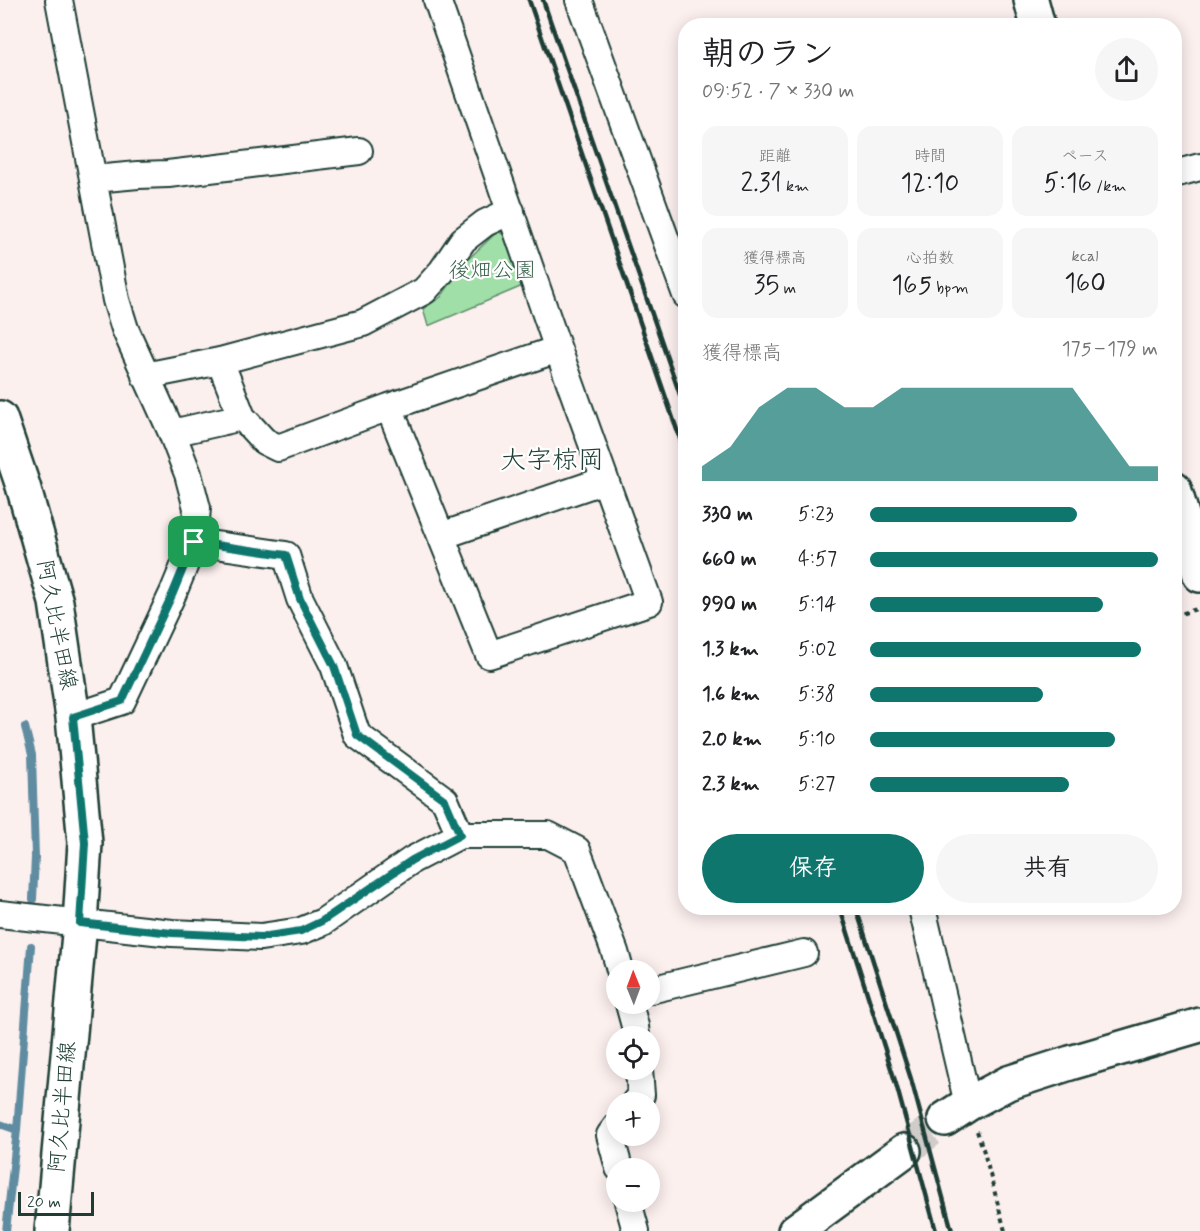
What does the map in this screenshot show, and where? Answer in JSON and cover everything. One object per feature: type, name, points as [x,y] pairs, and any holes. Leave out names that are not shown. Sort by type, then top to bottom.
[{"type":"main road","points":[[1031,0],[1036,18]]},
{"type":"main road","name":"阿久比半田線","points":[[0,418],[23,486],[56,602],[73,717],[85,843],[52,1231]]},
{"type":"main road","points":[[1182,515],[1200,575]]},
{"type":"main road","points":[[956,1112],[1008,1083],[1200,1025]]},
{"type":"main road","points":[[795,1231],[904,1151]]},
{"type":"street","points":[[59,0],[116,300],[125,329],[188,474],[197,508],[194,542],[173,593],[122,701],[73,717]]},
{"type":"street","points":[[389,407],[489,655],[649,602],[437,0]]},
{"type":"street","points":[[579,0],[678,272]]},
{"type":"street","points":[[94,179],[168,174],[359,151]]},
{"type":"street","points":[[1182,172],[1200,166]]},
{"type":"street","points":[[146,376],[220,361],[363,323],[424,291],[442,272],[463,240],[485,223],[511,211]]},
{"type":"street","points":[[220,361],[242,417],[264,441],[278,448],[558,349]]},
{"type":"street","points":[[172,433],[242,417]]},
{"type":"street","points":[[441,536],[605,480]]},
{"type":"street","points":[[194,542],[286,555],[300,599],[334,666],[357,735],[445,800],[460,835]]},
{"type":"street","points":[[0,914],[172,933],[261,937],[301,931],[322,921],[412,860],[460,835],[548,835],[577,850],[617,960]]},
{"type":"street","points":[[923,915],[956,1112]]},
{"type":"street","points":[[660,988],[804,953]]},
{"type":"street","points":[[631,1212],[636,1231]]},
{"type":"path","points":[[1182,614],[1200,608]]},
{"type":"path","points":[[956,1112],[984,1152],[1005,1231]]},
{"type":"green space","name":"後畑公園","points":[[498,231],[506,236],[525,285],[428,326],[423,309],[441,297],[466,261]]},
{"type":"waterway","points":[[25,727],[32,755],[35,857],[33,899]]},
{"type":"waterway","points":[[17,1130],[31,946]]},
{"type":"waterway","points":[[0,1124],[17,1130],[6,1231]]},
{"type":"tunnel","points":[[904,1151],[945,1119]]},
{"type":"railway","points":[[529,0],[678,433]]},
{"type":"railway","points":[[543,0],[678,389]]},
{"type":"railway","points":[[842,915],[896,1084],[936,1231]]},
{"type":"railway","points":[[858,915],[911,1079],[952,1231]]},
{"type":"district","name":"大字椋岡","points":[[552,461]]},
{"type":"route","points":[[194,542],[286,555],[300,599],[334,666],[357,735],[445,800],[460,835],[412,860],[322,921],[301,931],[261,937],[172,933],[80,923],[85,843],[73,717],[122,701],[173,593],[194,542]]}]
